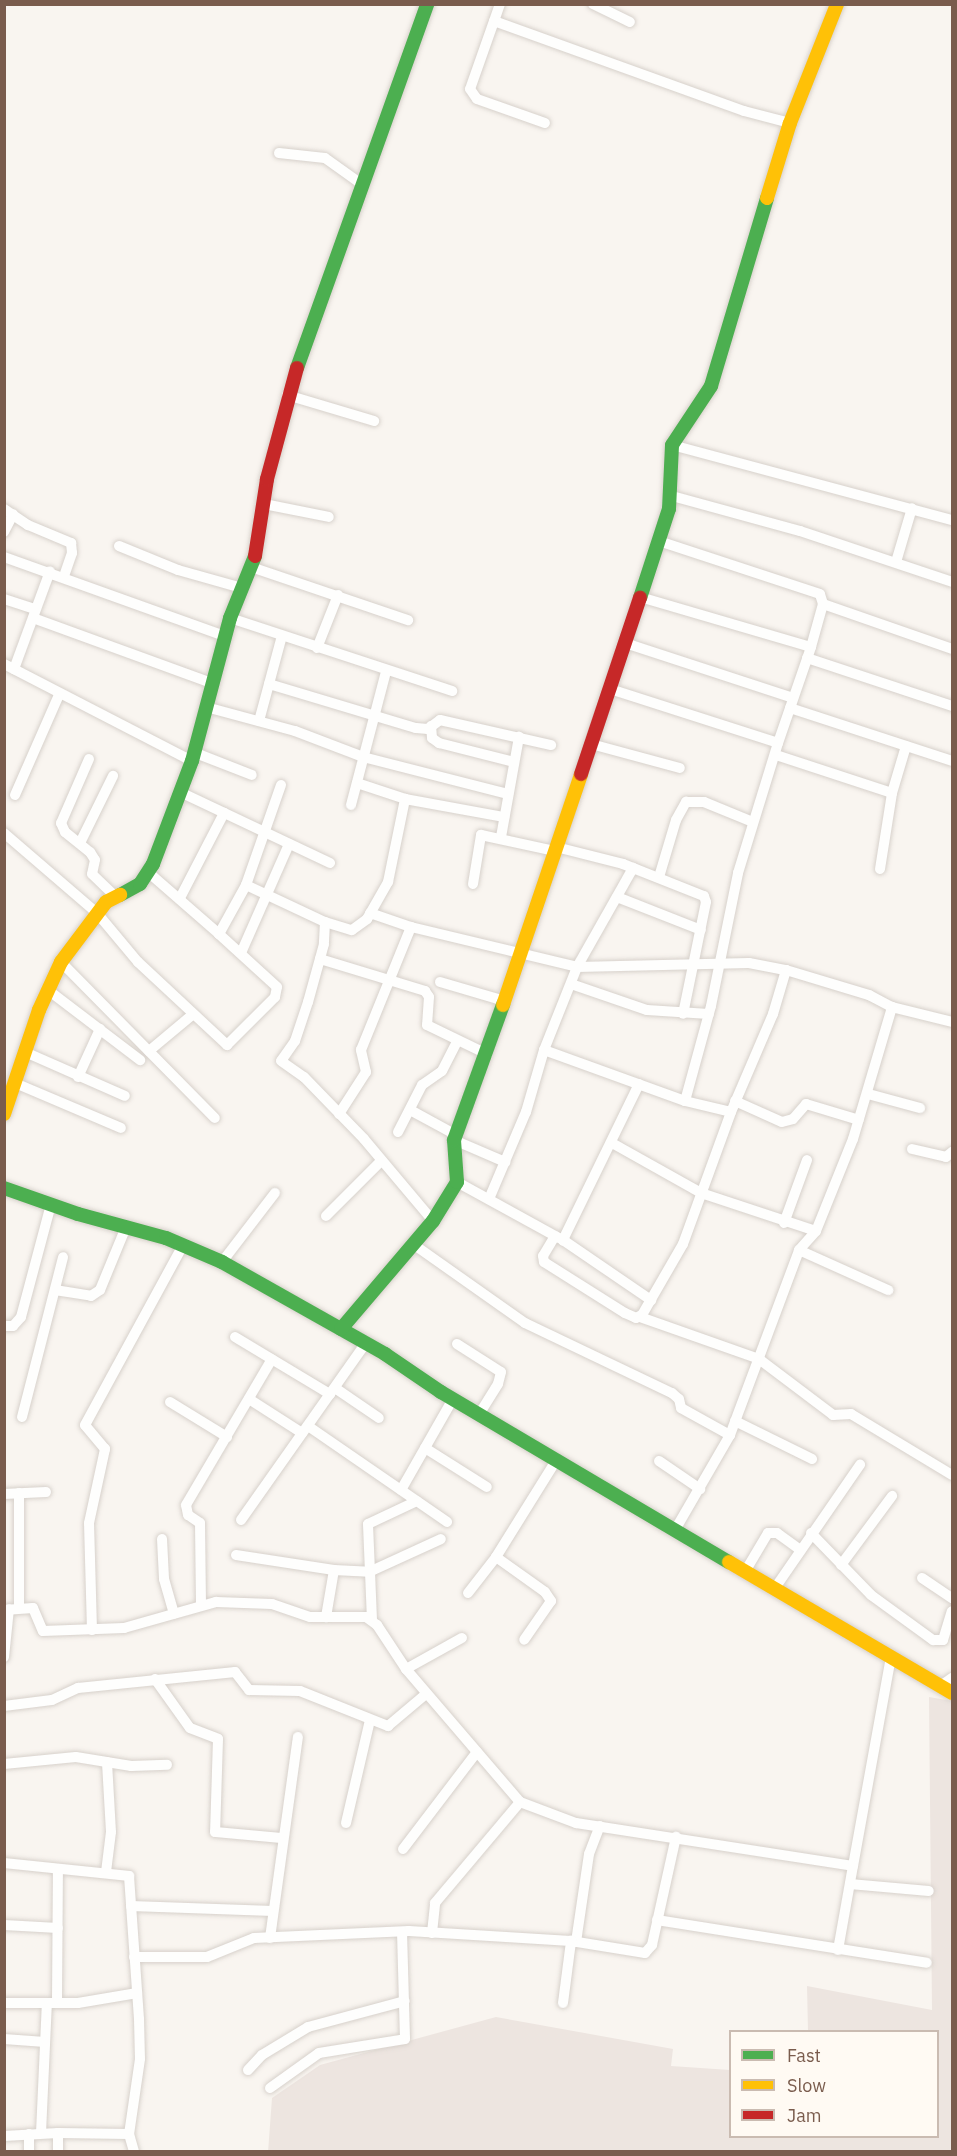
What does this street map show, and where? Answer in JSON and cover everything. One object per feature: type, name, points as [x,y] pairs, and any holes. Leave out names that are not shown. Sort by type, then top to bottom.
[{"type":"street","points":[[4,1113],[48,990],[61,962],[97,913],[116,897],[140,884],[148,872],[180,792],[193,756],[230,618],[251,567],[287,395],[360,183],[427,4]]},
{"type":"street","points":[[500,4],[471,80],[473,95],[546,123]]},
{"type":"street","points":[[593,4],[630,22]]},
{"type":"street","points":[[341,1329],[433,1221],[457,1182],[455,1137],[521,956],[659,541],[672,496],[672,445],[711,386],[790,123],[837,4]]},
{"type":"street","points":[[494,21],[744,111],[790,123]]},
{"type":"street","points":[[279,153],[325,158],[360,183]]},
{"type":"street","points":[[287,395],[374,421]]},
{"type":"street","points":[[672,445],[952,520]]},
{"type":"street","points":[[672,496],[896,562],[952,582]]},
{"type":"street","points":[[264,504],[329,517]]},
{"type":"street","points":[[896,562],[912,508]]},
{"type":"street","points":[[4,532],[9,511],[71,543],[72,553],[64,576]]},
{"type":"street","points":[[659,541],[810,589],[824,598],[809,653],[753,822],[709,1014],[686,1101]]},
{"type":"street","points":[[119,546],[178,570],[242,588]]},
{"type":"street","points":[[4,557],[64,576],[225,636]]},
{"type":"street","points":[[251,567],[338,595],[408,621]]},
{"type":"street","points":[[50,571],[34,614],[9,667],[59,695],[193,756],[252,775]]},
{"type":"street","points":[[317,648],[338,595]]},
{"type":"street","points":[[640,597],[809,653],[952,706]]},
{"type":"street","points":[[4,599],[34,614],[212,683]]},
{"type":"street","points":[[823,604],[952,649]]},
{"type":"street","points":[[230,618],[387,672],[452,691]]},
{"type":"street","points":[[259,721],[282,636]]},
{"type":"street","points":[[625,644],[952,761]]},
{"type":"street","points":[[351,805],[372,718],[387,672]]},
{"type":"street","points":[[269,684],[372,718],[424,729],[440,720],[551,745]]},
{"type":"street","points":[[610,689],[778,743]]},
{"type":"street","points":[[15,795],[59,695]]},
{"type":"street","points":[[206,707],[259,721],[363,757],[508,794]]},
{"type":"street","points":[[431,726],[432,738],[439,742],[514,762]]},
{"type":"street","points":[[501,837],[519,737]]},
{"type":"street","points":[[591,744],[680,768]]},
{"type":"street","points":[[880,869],[892,793],[906,746]]},
{"type":"street","points":[[776,755],[892,793]]},
{"type":"street","points":[[89,759],[61,823],[65,832],[93,856],[92,873],[116,897]]},
{"type":"street","points":[[80,843],[112,776]]},
{"type":"street","points":[[357,783],[405,799],[504,817]]},
{"type":"street","points":[[219,934],[246,885],[281,785]]},
{"type":"street","points":[[180,792],[330,863]]},
{"type":"street","points":[[246,885],[326,922],[352,930],[370,913],[388,882],[405,799]]},
{"type":"street","points":[[659,878],[675,820],[686,802],[704,802],[753,822]]},
{"type":"street","points":[[180,898],[224,813]]},
{"type":"street","points":[[4,833],[97,913],[121,944],[192,1015],[227,1045],[275,997],[276,984],[148,872]]},
{"type":"street","points":[[473,884],[479,838],[485,834],[633,868],[704,896],[701,930],[683,1014]]},
{"type":"street","points":[[241,952],[289,844]]},
{"type":"street","points":[[489,1199],[526,1112],[544,1050],[577,967],[633,868]]},
{"type":"street","points":[[617,897],[701,930]]},
{"type":"street","points":[[370,913],[411,927],[521,956],[577,967],[748,963],[786,970],[869,995],[892,1007],[952,1022]]},
{"type":"street","points":[[326,922],[320,959],[295,1041],[281,1061],[304,1077],[433,1221]]},
{"type":"street","points":[[339,1114],[364,1078],[366,1067],[361,1050],[411,927]]},
{"type":"street","points":[[320,959],[428,994],[427,1025],[487,1054]]},
{"type":"street","points":[[61,962],[215,1118]]},
{"type":"street","points":[[640,1317],[683,1244],[735,1101],[774,1014],[786,970]]},
{"type":"street","points":[[440,982],[505,1001]]},
{"type":"street","points":[[570,984],[647,1010],[709,1014]]},
{"type":"street","points":[[48,990],[140,1060]]},
{"type":"street","points":[[675,1530],[730,1435],[799,1250],[816,1231],[859,1120],[892,1007]]},
{"type":"street","points":[[149,1051],[192,1015]]},
{"type":"street","points":[[78,1077],[100,1029]]},
{"type":"street","points":[[398,1132],[412,1111],[423,1085],[442,1071],[457,1041]]},
{"type":"street","points":[[544,1050],[686,1101],[731,1112]]},
{"type":"street","points":[[25,1052],[124,1096]]},
{"type":"street","points":[[15,1083],[121,1128]]},
{"type":"street","points":[[639,1084],[612,1143],[559,1238],[544,1252],[544,1262],[625,1313],[759,1359],[833,1415],[851,1414],[952,1475]]},
{"type":"street","points":[[867,1094],[920,1108]]},
{"type":"street","points":[[735,1101],[782,1122],[793,1119],[806,1104],[859,1120]]},
{"type":"street","points":[[412,1111],[455,1137],[505,1162]]},
{"type":"street","points":[[612,1143],[701,1193],[784,1223],[816,1231]]},
{"type":"street","points":[[912,1149],[946,1156],[952,1152]]},
{"type":"street","points":[[784,1223],[807,1160]]},
{"type":"street","points":[[326,1216],[381,1161]]},
{"type":"street","points":[[457,1182],[559,1238],[651,1300]]},
{"type":"street","points":[[4,1188],[183,1245],[222,1262],[366,1343],[453,1399],[946,1690],[952,1678]]},
{"type":"street","points":[[222,1262],[275,1193]]},
{"type":"street","points":[[4,1326],[14,1326],[21,1317],[51,1204]]},
{"type":"street","points":[[55,1290],[91,1296],[100,1290],[126,1227]]},
{"type":"street","points":[[413,1244],[525,1323],[672,1393],[679,1398],[681,1408],[730,1435]]},
{"type":"street","points":[[92,1630],[89,1522],[105,1449],[85,1425],[183,1245]]},
{"type":"street","points":[[799,1250],[888,1290]]},
{"type":"street","points":[[22,1417],[63,1257]]},
{"type":"street","points":[[235,1337],[379,1418]]},
{"type":"street","points":[[241,1520],[366,1343]]},
{"type":"street","points":[[457,1344],[501,1372],[498,1384],[479,1414]]},
{"type":"street","points":[[201,1605],[200,1522],[185,1509],[272,1359]]},
{"type":"street","points":[[249,1399],[305,1429],[447,1522]]},
{"type":"street","points":[[401,1490],[453,1399]]},
{"type":"street","points":[[170,1402],[226,1437]]},
{"type":"street","points":[[735,1421],[812,1459]]},
{"type":"street","points":[[425,1448],[487,1486]]},
{"type":"street","points":[[468,1593],[496,1557],[557,1459]]},
{"type":"street","points":[[659,1461],[699,1489]]},
{"type":"street","points":[[775,1588],[860,1465]]},
{"type":"street","points":[[4,1494],[46,1492]]},
{"type":"street","points":[[4,1657],[11,1609],[19,1493]]},
{"type":"street","points":[[841,1565],[892,1496]]},
{"type":"street","points":[[417,1501],[368,1524],[372,1620],[426,1694],[520,1802],[576,1823],[853,1866]]},
{"type":"street","points":[[746,1570],[768,1533],[777,1533],[800,1550]]},
{"type":"street","points":[[811,1533],[871,1595],[933,1640],[943,1640],[952,1611]]},
{"type":"street","points":[[162,1539],[164,1579],[174,1614]]},
{"type":"street","points":[[236,1555],[334,1570],[369,1572],[441,1539]]},
{"type":"street","points":[[496,1557],[545,1592],[551,1601],[524,1640]]},
{"type":"street","points":[[326,1617],[334,1570]]},
{"type":"street","points":[[922,1578],[952,1598]]},
{"type":"street","points":[[11,1609],[33,1608],[44,1631],[124,1628],[201,1605],[258,1603],[299,1615],[372,1620]]},
{"type":"street","points":[[406,1669],[462,1638]]},
{"type":"street","points":[[838,1950],[891,1656]]},
{"type":"street","points":[[4,1706],[52,1700],[78,1688],[235,1672],[249,1690],[300,1691],[381,1725],[393,1724],[426,1694]]},
{"type":"street","points":[[155,1679],[190,1728],[218,1739],[215,1832],[282,1838]]},
{"type":"street","points":[[346,1823],[370,1720]]},
{"type":"street","points":[[270,1938],[282,1838],[298,1737]]},
{"type":"street","points":[[403,1849],[477,1752]]},
{"type":"street","points":[[4,1764],[76,1757],[107,1762],[167,1765]]},
{"type":"street","points":[[106,1872],[111,1832],[107,1762]]},
{"type":"street","points":[[432,1933],[435,1903],[520,1802]]},
{"type":"street","points":[[563,2003],[589,1854],[600,1827]]},
{"type":"street","points":[[134,1957],[207,1957],[254,1938],[402,1932],[574,1942],[645,1953],[650,1950],[676,1837]]},
{"type":"street","points":[[4,1863],[58,1870],[128,1874],[140,2059],[129,2134],[134,2151]]},
{"type":"street","points":[[29,2151],[35,2134],[45,2042],[52,2003],[58,1929],[58,1870]]},
{"type":"street","points":[[850,1884],[929,1891]]},
{"type":"street","points":[[131,1906],[273,1911]]},
{"type":"street","points":[[657,1920],[927,1963]]},
{"type":"street","points":[[4,1925],[58,1929]]},
{"type":"street","points":[[270,2088],[319,2053],[405,2039],[402,1932]]},
{"type":"street","points":[[4,2003],[52,2003],[137,1993]]},
{"type":"street","points":[[248,2070],[262,2055],[308,2027],[405,2001]]},
{"type":"street","points":[[4,2039],[45,2042]]},
{"type":"street","points":[[4,2136],[58,2133],[129,2134]]},
{"type":"street","points":[[58,2133],[58,2151]]},
{"type":"shaded area","points":[[929,1697],[952,1701],[952,2151],[268,2152],[272,2098],[320,2065],[496,2017],[673,2049],[671,2066],[729,2070],[729,2138],[939,2138],[939,2030],[808,2030],[807,1986],[932,2010]]},
{"type":"traffic: fast","points":[[297,368],[427,4]]},
{"type":"traffic: fast","points":[[640,598],[669,509],[672,445],[711,386],[767,198]]},
{"type":"traffic: fast","points":[[120,895],[140,884],[153,864],[192,761],[230,618],[255,556]]},
{"type":"traffic: fast","points":[[341,1329],[433,1221],[457,1182],[454,1140],[503,1005]]},
{"type":"traffic: fast","points":[[4,1188],[78,1214],[166,1238],[222,1262],[385,1354],[441,1392],[729,1562]]},
{"type":"traffic: slow","points":[[767,198],[790,123],[837,4]]},
{"type":"traffic: slow","points":[[503,1005],[581,774]]},
{"type":"traffic: slow","points":[[4,1114],[39,1010],[61,962],[106,902],[120,895]]},
{"type":"traffic: slow","points":[[729,1562],[952,1693]]},
{"type":"traffic: jam","points":[[255,556],[267,479],[297,368]]},
{"type":"traffic: jam","points":[[581,774],[640,598]]}]
